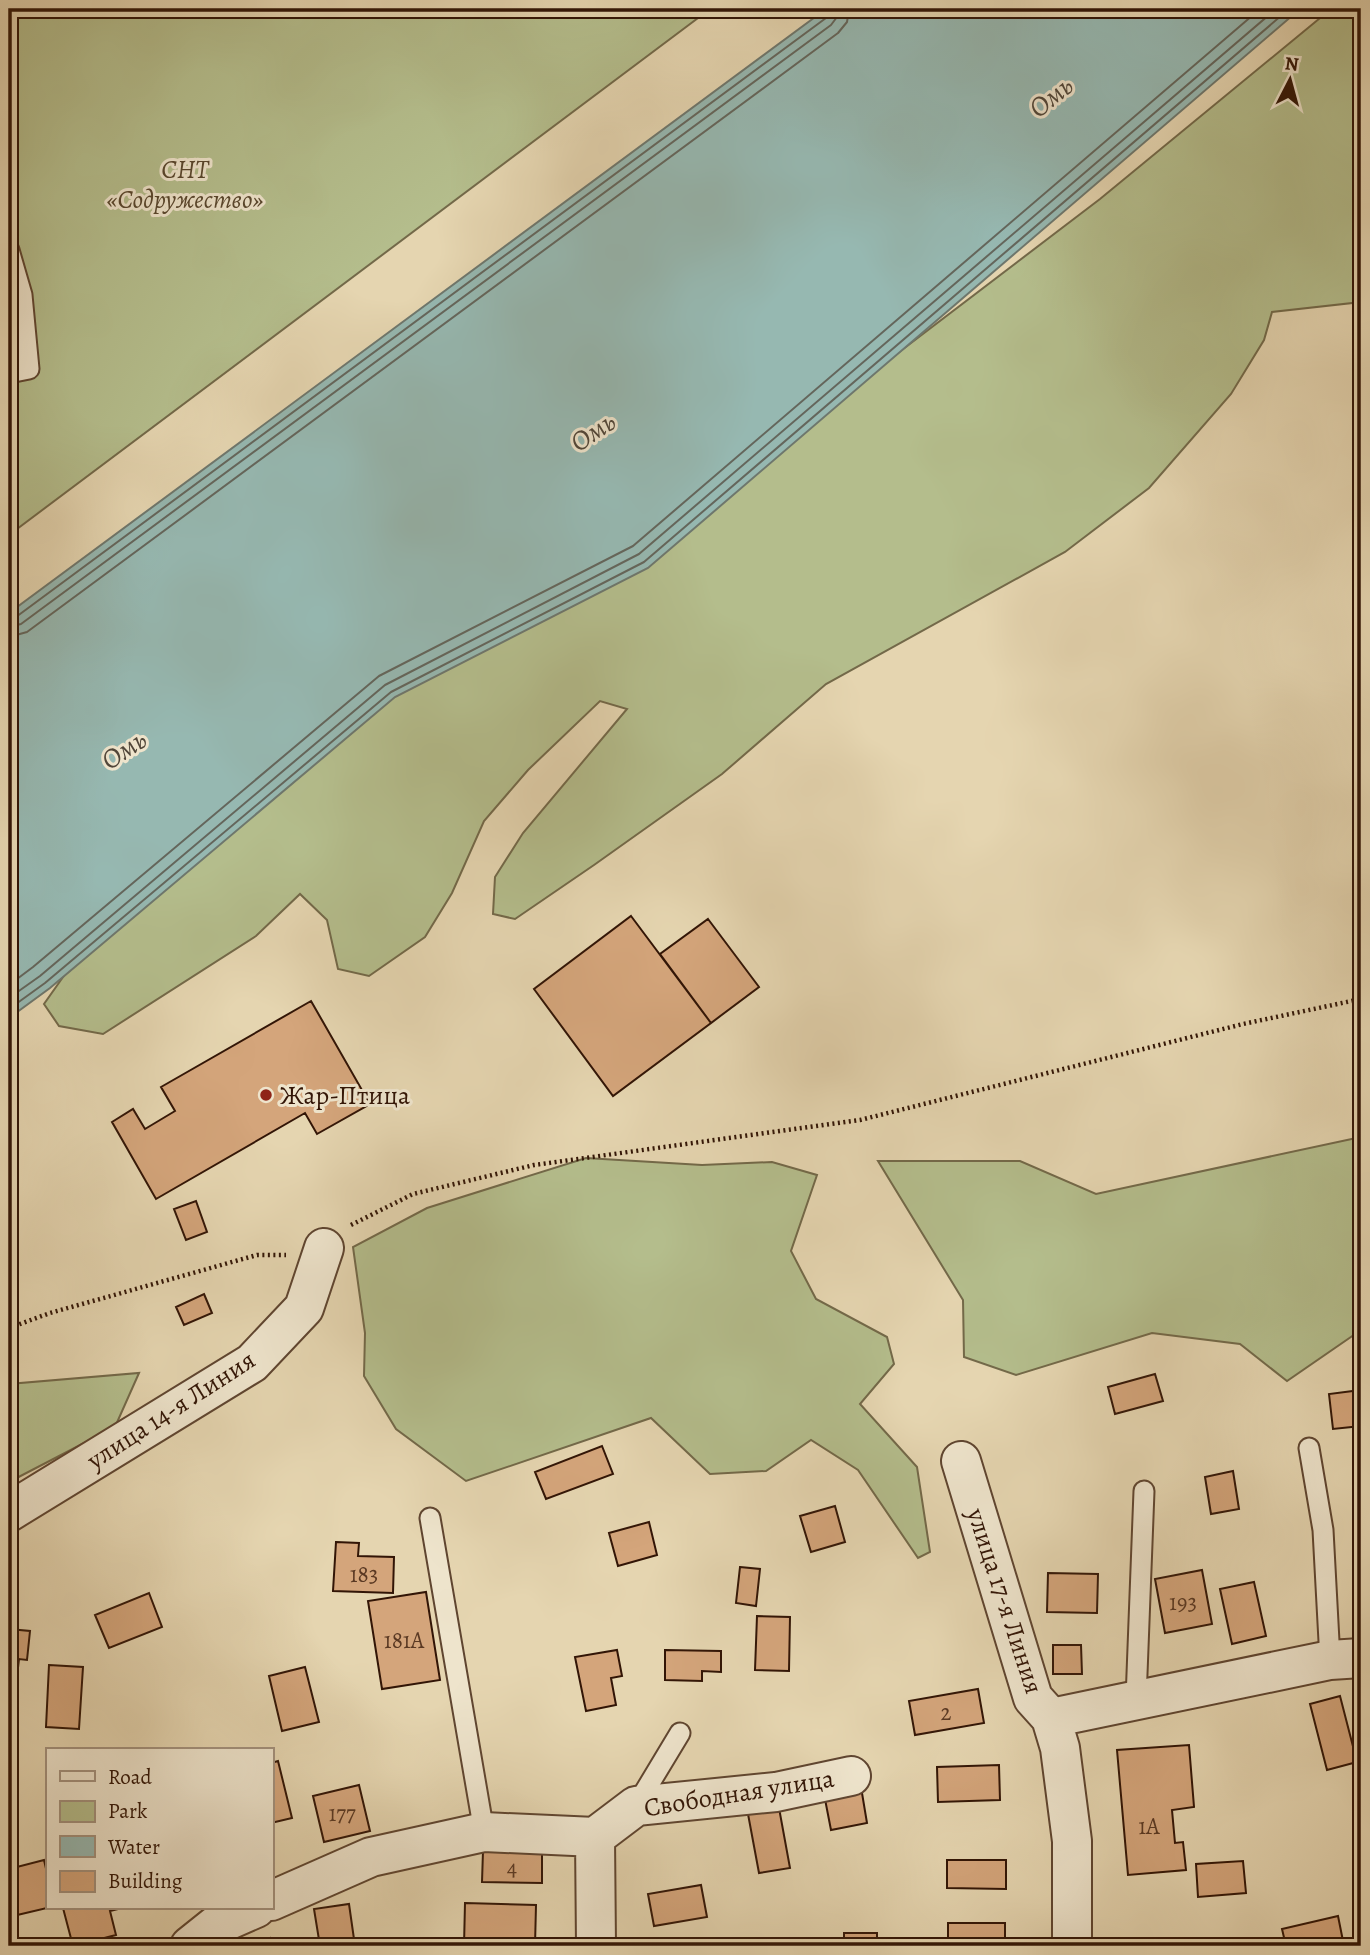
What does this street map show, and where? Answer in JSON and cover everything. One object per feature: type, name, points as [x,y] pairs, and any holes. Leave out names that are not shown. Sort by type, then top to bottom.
[{"type":"street","name":"улица 14-я Линия","points":[[9,1512],[252,1363],[304,1308],[324,1248]]},
{"type":"street","name":"улица 17-я Линия","points":[[961,1461],[1033,1698],[1051,1718],[1060,1748],[1072,1841],[1072,1946]]},
{"type":"street","points":[[1051,1718],[1346,1659]]},
{"type":"street","name":"Свободная улица","points":[[595,1837],[636,1806],[776,1792],[851,1776]]},
{"type":"street","points":[[273,1900],[371,1857],[484,1832],[595,1837],[596,1946]]},
{"type":"street","points":[[190,1946],[215,1926],[251,1910]]},
{"type":"lane","points":[[9,250],[22,295],[29,369],[9,373]]},
{"type":"lane","points":[[1310,1448],[1346,1659]]},
{"type":"lane","points":[[1136,1700],[1144,1491]]},
{"type":"lane","points":[[430,1518],[484,1832]]},
{"type":"lane","points":[[636,1806],[680,1733]]},
{"type":"path","points":[[9,1328],[50,1313],[257,1255],[310,1255],[324,1248],[356,1222],[413,1194],[534,1164],[860,1120],[1243,1024],[1361,999]]},
{"type":"green space","name":"СНТ «Содружество»","points":[[9,9],[710,9],[9,535]]},
{"type":"green space","points":[[1331,9],[1361,9],[1361,302],[1272,312],[1264,340],[1231,394],[1149,488],[1065,552],[826,684],[722,774],[515,919],[493,914],[495,877],[523,833],[627,709],[600,701],[528,770],[484,821],[452,893],[425,937],[369,976],[338,969],[327,920],[300,894],[256,936],[103,1034],[59,1026],[44,1004],[104,919],[371,695],[739,474],[1100,199]]},
{"type":"green space","points":[[1361,1137],[1361,1330],[1287,1381],[1240,1344],[1152,1333],[1016,1375],[964,1357],[963,1300],[878,1161],[1020,1161],[1096,1194]]},
{"type":"green space","points":[[586,1158],[702,1165],[772,1162],[817,1175],[791,1251],[816,1299],[887,1337],[894,1364],[860,1404],[917,1467],[930,1552],[918,1558],[858,1470],[811,1440],[766,1471],[710,1474],[651,1418],[466,1481],[396,1429],[364,1376],[365,1333],[353,1247],[427,1208]]},
{"type":"green space","points":[[139,1373],[115,1427],[9,1482],[9,1384]]},
{"type":"water","name":"Омь","points":[[826,9],[1300,9],[648,568],[395,697],[50,988],[9,1018],[9,613]]},
{"type":"building","points":[[631,916],[711,1023],[613,1096],[534,989]]},
{"type":"building","points":[[708,919],[759,987],[711,1023],[660,954]]},
{"type":"building","name":"Жар-Птица","points":[[311,1001],[370,1104],[317,1134],[305,1113],[156,1199],[112,1122],[133,1109],[145,1129],[175,1111],[161,1087]]},
{"type":"building","points":[[196,1201],[207,1232],[186,1240],[174,1209]]},
{"type":"building","points":[[204,1294],[212,1313],[184,1325],[176,1307]]},
{"type":"building","points":[[1155,1374],[1163,1401],[1115,1414],[1108,1387]]},
{"type":"building","points":[[1361,1390],[1361,1426],[1333,1429],[1329,1394]]},
{"type":"building","points":[[602,1446],[613,1474],[546,1499],[535,1472]]},
{"type":"building","points":[[1233,1471],[1239,1509],[1211,1514],[1205,1477]]},
{"type":"building","points":[[835,1506],[845,1542],[811,1552],[800,1516]]},
{"type":"building","points":[[649,1522],[657,1555],[618,1566],[609,1533]]},
{"type":"building","points":[[336,1542],[359,1543],[358,1556],[394,1557],[393,1593],[333,1591]]},
{"type":"building","points":[[740,1567],[760,1569],[756,1606],[736,1603]]},
{"type":"building","points":[[1202,1570],[1212,1624],[1165,1633],[1155,1579]]},
{"type":"building","points":[[1048,1573],[1098,1574],[1097,1613],[1047,1612]]},
{"type":"building","points":[[1254,1582],[1266,1636],[1232,1644],[1220,1589]]},
{"type":"building","points":[[426,1592],[440,1680],[382,1689],[368,1601]]},
{"type":"building","points":[[149,1593],[162,1627],[109,1648],[95,1615]]},
{"type":"building","points":[[757,1616],[790,1617],[789,1671],[755,1670]]},
{"type":"building","points":[[9,1629],[30,1631],[27,1660],[19,1659],[16,1685],[9,1684]]},
{"type":"building","points":[[1053,1645],[1081,1645],[1082,1674],[1053,1674]]},
{"type":"building","points":[[617,1650],[622,1676],[611,1678],[616,1705],[586,1711],[575,1657]]},
{"type":"building","points":[[665,1650],[721,1651],[721,1672],[702,1671],[702,1681],[665,1680]]},
{"type":"building","points":[[49,1665],[83,1667],[79,1729],[46,1727]]},
{"type":"building","points":[[305,1667],[319,1722],[282,1731],[269,1676]]},
{"type":"building","points":[[978,1689],[984,1723],[915,1735],[909,1701]]},
{"type":"building","points":[[1340,1696],[1357,1762],[1327,1770],[1310,1704]]},
{"type":"building","points":[[1189,1745],[1194,1807],[1172,1810],[1175,1843],[1183,1842],[1186,1870],[1128,1875],[1117,1750]]},
{"type":"building","points":[[278,1761],[292,1818],[273,1823],[273,1762]]},
{"type":"building","points":[[999,1765],[1000,1800],[938,1802],[937,1767]]},
{"type":"building","points":[[359,1785],[370,1831],[324,1842],[313,1796]]},
{"type":"building","points":[[861,1787],[867,1823],[831,1830],[824,1794]]},
{"type":"building","points":[[779,1808],[790,1868],[759,1873],[748,1814]]},
{"type":"building","points":[[483,1851],[542,1852],[542,1883],[482,1882]]},
{"type":"building","points":[[44,1860],[46,1908],[13,1916],[9,1898],[9,1869]]},
{"type":"building","points":[[947,1860],[1006,1860],[1006,1889],[947,1888]]},
{"type":"building","points":[[1243,1861],[1246,1893],[1198,1897],[1196,1864]]},
{"type":"building","points":[[701,1885],[707,1917],[654,1926],[648,1894]]},
{"type":"building","points":[[465,1903],[536,1905],[535,1946],[464,1946]]},
{"type":"building","points":[[349,1904],[355,1946],[320,1946],[314,1909]]},
{"type":"building","points":[[64,1910],[114,1910],[110,1911],[116,1935],[73,1946]]},
{"type":"building","points":[[1338,1916],[1344,1946],[1286,1946],[1282,1929]]},
{"type":"building","points":[[948,1923],[1005,1923],[1005,1946],[948,1946]]},
{"type":"building","points":[[844,1933],[877,1933],[877,1946],[844,1946]]},
{"type":"building","points":[[270,1938],[272,1946],[227,1946]]},
{"type":"place","name":"Жар-Птица","points":[[266,1095]]}]
